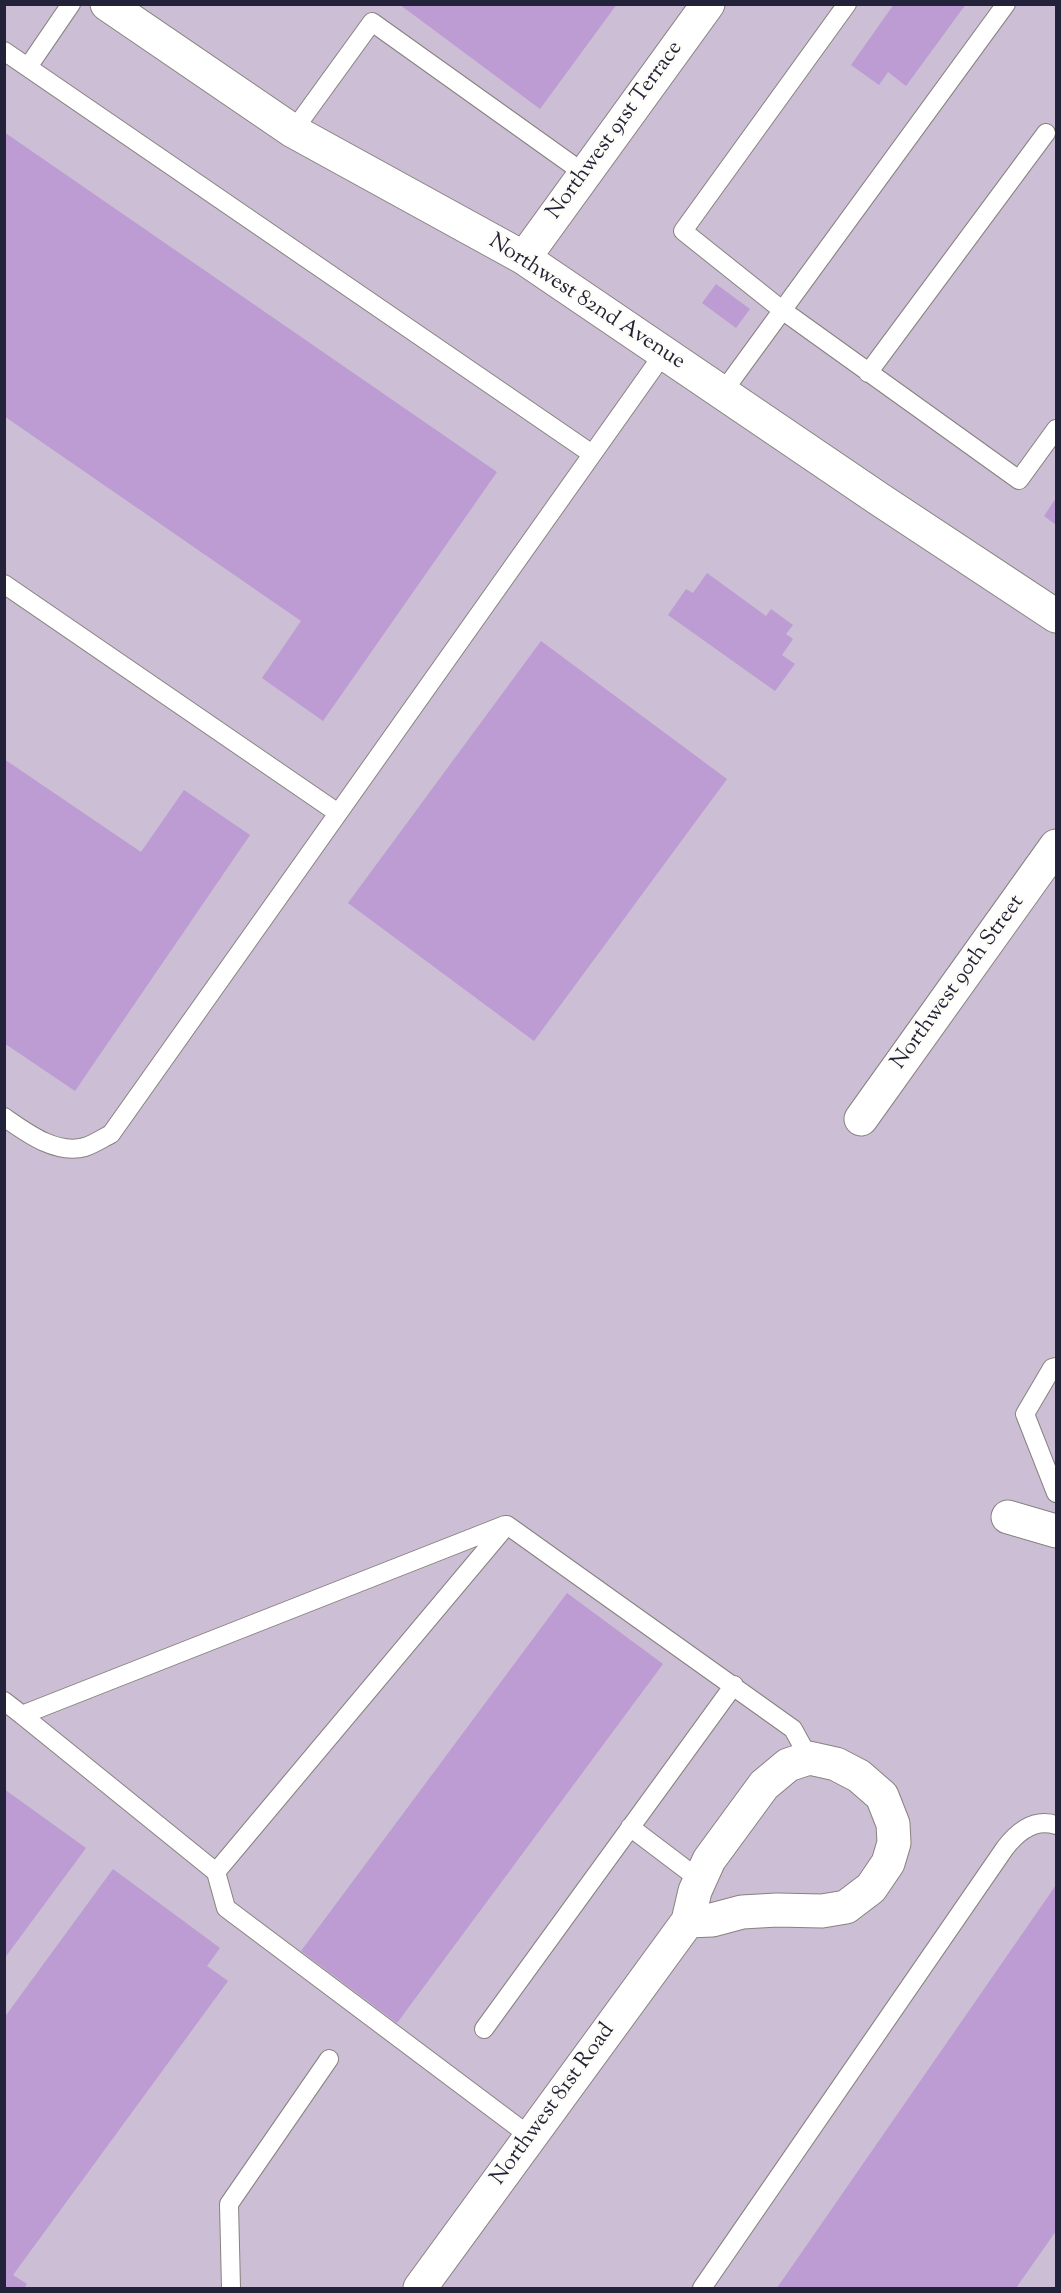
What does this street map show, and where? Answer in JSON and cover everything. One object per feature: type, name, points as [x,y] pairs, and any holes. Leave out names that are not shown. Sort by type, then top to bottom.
[{"type":"street","name":"Northwest 82nd Avenue","points":[[107,4],[293,131],[524,258],[879,500],[1056,616]]},
{"type":"street","name":"Northwest 91st Terrace","points":[[524,258],[708,4]]},
{"type":"street","name":"Northwest 90th Street","points":[[861,1119],[1056,846]]},
{"type":"street","points":[[1008,1517],[1056,1531]]},
{"type":"street","points":[[688,1921],[712,1920],[742,1911],[822,1911],[846,1907],[871,1888],[888,1863],[894,1843],[893,1824],[882,1796],[859,1776],[836,1764],[809,1758]]},
{"type":"street","name":"Northwest 81st Road","points":[[420,2289],[688,1921],[700,1880],[709,1860],[764,1785],[788,1765],[809,1758]]},
{"type":"lane","points":[[28,67],[71,4]]},
{"type":"lane","points":[[847,4],[683,231],[782,310],[1019,480],[1056,429]]},
{"type":"lane","points":[[722,393],[1006,4]]},
{"type":"lane","points":[[293,131],[372,22],[585,174]]},
{"type":"lane","points":[[4,51],[592,454]]},
{"type":"lane","points":[[868,373],[1046,133]]},
{"type":"lane","points":[[4,1117],[28,1134],[57,1147],[85,1147],[111,1134],[664,353]]},
{"type":"lane","points":[[4,584],[338,813]]},
{"type":"lane","points":[[1056,1367],[1052,1368],[1025,1414],[1056,1493]]},
{"type":"lane","points":[[507,1525],[734,1685],[793,1730],[809,1758]]},
{"type":"lane","points":[[22,1715],[507,1525]]},
{"type":"lane","points":[[216,1872],[507,1525]]},
{"type":"lane","points":[[484,2029],[734,1685]]},
{"type":"lane","points":[[4,1701],[216,1872],[226,1908],[531,2137]]},
{"type":"lane","points":[[702,2289],[1005,1848],[1024,1829],[1048,1822],[1056,1825]]},
{"type":"lane","points":[[630,1827],[700,1880]]},
{"type":"lane","points":[[231,2289],[229,2204],[329,2059]]},
{"type":"shaded area","points":[[5,5],[1056,5],[1056,2288],[5,2288]]},
{"type":"building","points":[[399,4],[617,4],[540,109]]},
{"type":"building","points":[[894,4],[966,4],[906,86],[888,72],[879,85],[851,65]]},
{"type":"building","points":[[4,132],[497,472],[323,721],[262,678],[301,621],[4,416]]},
{"type":"building","points":[[716,284],[750,309],[736,328],[702,303]]},
{"type":"building","points":[[1056,498],[1056,525],[1044,516]]},
{"type":"building","points":[[707,573],[766,616],[771,609],[793,625],[786,634],[793,639],[782,655],[795,664],[775,691],[668,615],[686,589],[693,593]]},
{"type":"building","points":[[541,641],[727,779],[534,1041],[348,903]]},
{"type":"building","points":[[4,759],[141,852],[184,790],[250,835],[75,1091],[4,1043]]},
{"type":"building","points":[[567,1593],[663,1664],[397,2023],[301,1951]]},
{"type":"building","points":[[4,1789],[86,1848],[4,1959]]},
{"type":"building","points":[[113,1869],[220,1948],[207,1966],[228,1981],[13,2275],[27,2284],[24,2288],[4,2288],[4,2018]]},
{"type":"building","points":[[1056,1885],[1056,2231],[1016,2288],[777,2288]]}]
